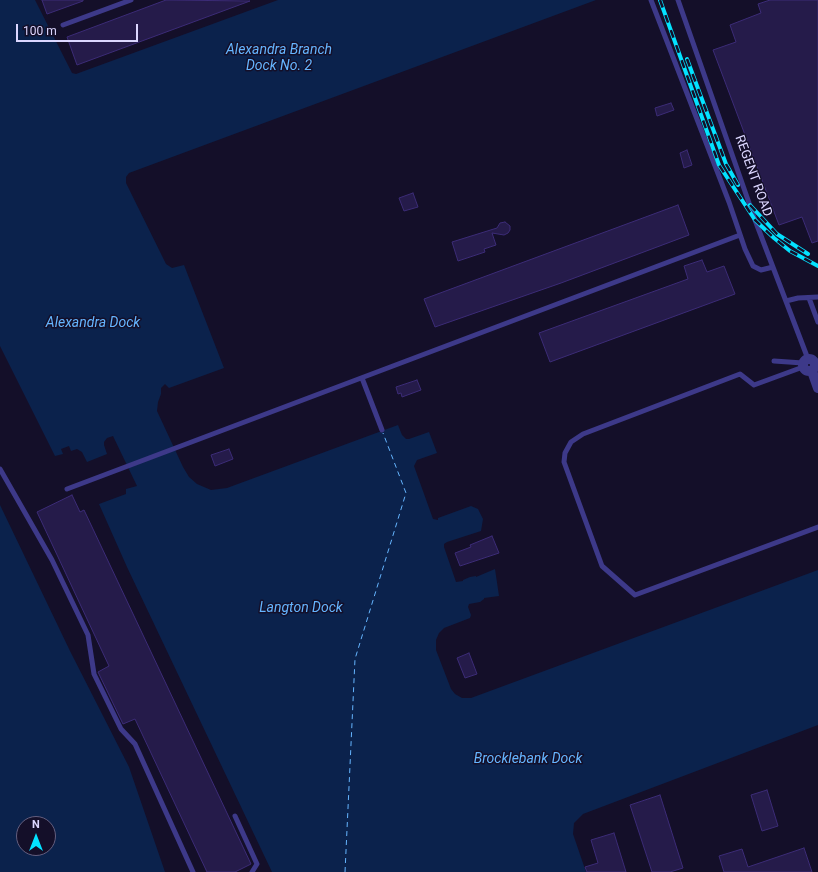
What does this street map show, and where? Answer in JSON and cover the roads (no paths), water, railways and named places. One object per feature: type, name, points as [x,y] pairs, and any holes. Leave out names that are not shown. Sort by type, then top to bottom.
[{"type":"street","name":"REGENT ROAD","points":[[806,365],[818,388]]},
{"type":"lane","points":[[63,25],[131,0]]},
{"type":"lane","points":[[651,0],[753,266],[761,270],[774,267]]},
{"type":"lane","name":"REGENT ROAD","points":[[678,0],[752,212],[786,300],[806,365]]},
{"type":"lane","points":[[67,489],[740,235]]},
{"type":"lane","points":[[786,300],[798,298],[818,298]]},
{"type":"lane","points":[[809,298],[818,322]]},
{"type":"lane","points":[[774,361],[806,365]]},
{"type":"lane","points":[[806,365],[754,385],[740,374],[583,434],[571,442],[565,453],[564,462],[602,566],[635,595],[818,527]]},
{"type":"lane","points":[[362,378],[382,430]]},
{"type":"lane","points":[[0,469],[52,560],[88,635],[94,674],[121,729],[135,744],[193,872]]},
{"type":"lane","points":[[235,816],[257,864],[252,872]]},
{"type":"water","points":[[0,0],[35,0],[72,73],[76,74],[278,0],[596,0],[129,173],[126,177],[126,183],[166,264],[172,268],[184,265],[224,368],[169,388],[165,384],[161,388],[157,411],[189,477],[197,484],[211,490],[227,488],[398,425],[402,435],[406,439],[429,432],[437,453],[417,460],[414,466],[433,519],[438,520],[438,518],[471,506],[478,509],[483,519],[481,531],[444,544],[456,582],[463,581],[470,577],[476,577],[495,569],[499,596],[484,598],[480,602],[469,604],[468,607],[471,615],[470,618],[444,628],[439,633],[436,640],[436,650],[451,689],[455,694],[462,698],[471,698],[818,570],[818,725],[583,814],[574,823],[573,834],[586,872],[272,872],[127,567],[99,504],[126,494],[126,489],[137,486],[113,436],[107,438],[104,442],[107,454],[87,462],[82,452],[77,449],[71,451],[69,446],[61,449],[63,454],[55,456],[0,346]]},
{"type":"water","points":[[0,505],[70,651],[129,767],[165,872],[0,872]]},
{"type":"railway","points":[[660,0],[719,165],[755,220],[790,251],[818,266]]},
{"type":"railway","points":[[687,59],[726,164],[738,185]]},
{"type":"railway","points":[[750,205],[777,234],[808,254]]},
{"type":"water label","name":"Alexandra Branch Dock No. 2","points":[[279,58]]},
{"type":"water label","name":"Alexandra Dock","points":[[93,323]]},
{"type":"water label","name":"Langton Dock","points":[[301,608]]},
{"type":"water label","name":"Brocklebank Dock","points":[[528,759]]}]
